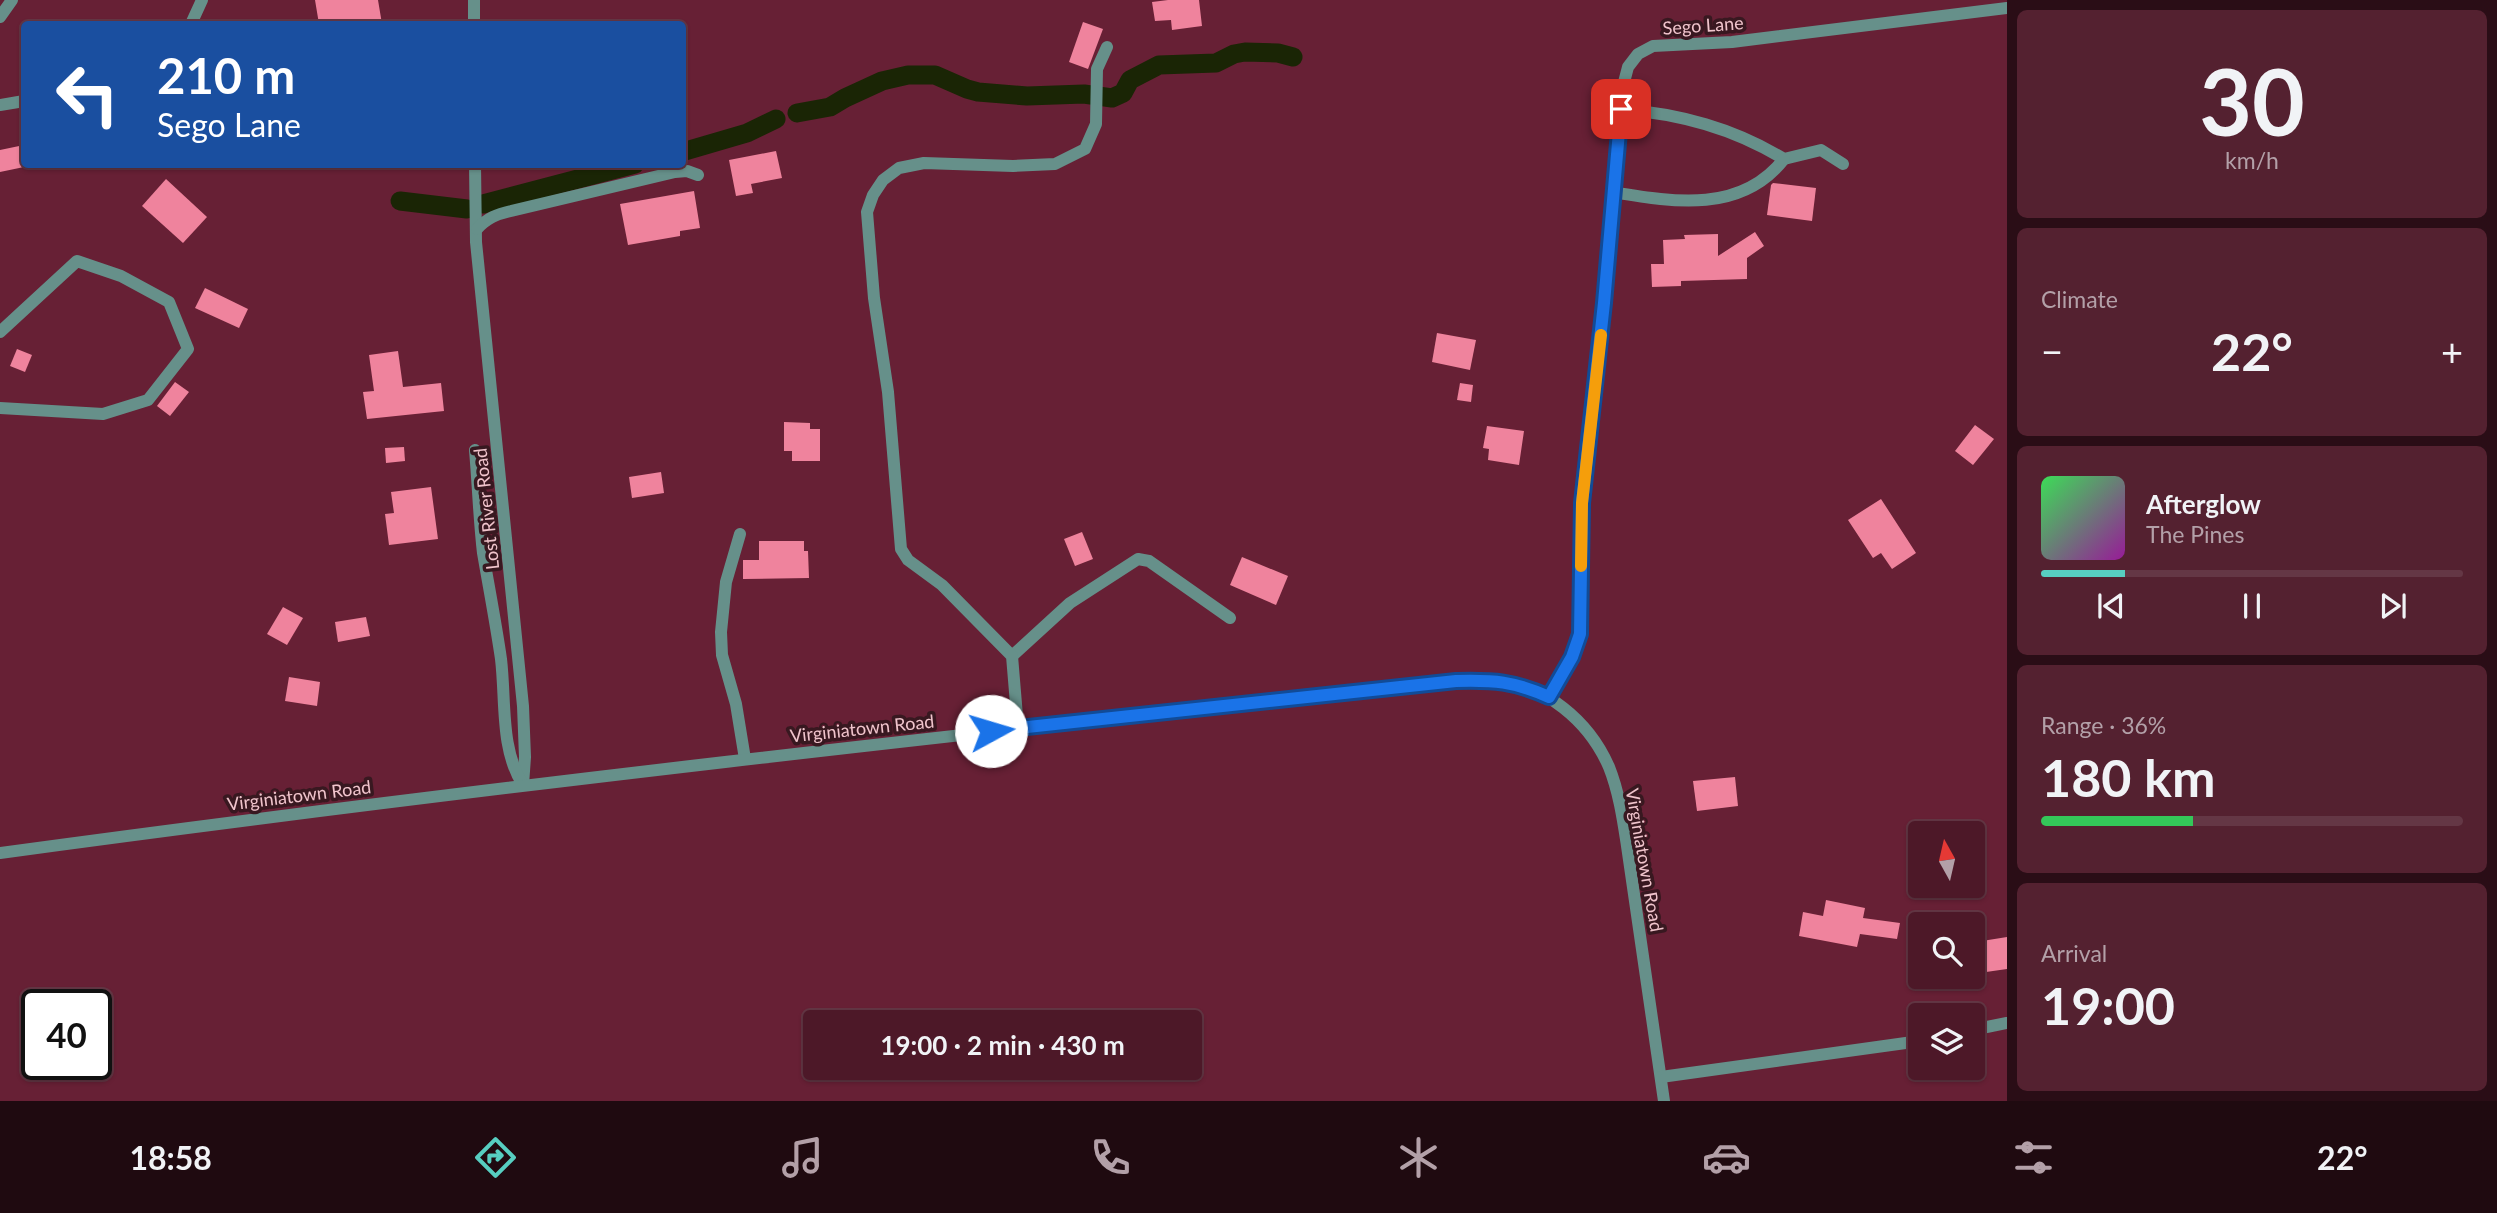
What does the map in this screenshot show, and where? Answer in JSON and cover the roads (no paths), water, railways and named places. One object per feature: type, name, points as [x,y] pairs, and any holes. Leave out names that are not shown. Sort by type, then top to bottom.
[{"type":"street","points":[[0,18],[12,0]]},
{"type":"street","points":[[192,21],[202,0]]},
{"type":"street","points":[[474,0],[474,21]]},
{"type":"street","name":"Sego Lane","points":[[1549,697],[1572,657],[1580,634],[1582,503],[1604,303],[1612,192],[1628,67],[1638,54],[1653,47],[1732,42],[2007,8]]},
{"type":"street","points":[[1018,728],[1012,656],[942,585],[908,560],[901,549],[888,392],[874,298],[867,212],[873,195],[883,180],[899,168],[924,163],[1013,166],[1055,164],[1085,149],[1096,124],[1097,69],[1107,47]]},
{"type":"street","points":[[0,105],[21,102]]},
{"type":"street","points":[[1621,109],[1658,112],[1691,119],[1753,141],[1784,159]]},
{"type":"street","points":[[1612,192],[1658,199],[1709,200],[1730,196],[1756,186],[1784,159],[1821,150],[1843,164]]},
{"type":"street","name":"Lost River Road","points":[[475,168],[476,242],[523,706],[523,785]]},
{"type":"street","points":[[477,229],[496,214],[675,172],[698,175]]},
{"type":"street","points":[[0,332],[77,261],[121,276],[169,302],[188,349],[148,400],[103,414],[0,408]]},
{"type":"street","points":[[475,450],[483,552],[500,651],[507,739],[512,769],[523,785]]},
{"type":"street","points":[[740,534],[726,582],[721,632],[722,655],[736,704],[745,758]]},
{"type":"street","points":[[1012,656],[1070,603],[1138,559],[1149,561],[1230,618]]},
{"type":"street","name":"Virginiatown Road","points":[[0,853],[284,814],[745,758],[1456,681],[1494,680],[1521,685],[1549,697],[1570,714],[1593,739],[1609,767],[1627,846],[1664,1101]]},
{"type":"street","points":[[1985,1028],[2007,1024]]},
{"type":"street","points":[[1661,1077],[1908,1043]]},
{"type":"waterway","points":[[797,113],[830,107],[882,81],[908,75],[935,75],[978,92],[1027,96],[1084,94],[1112,98],[1123,93],[1130,80],[1159,65],[1216,63],[1245,52],[1278,53],[1293,57]]},
{"type":"waterway","points":[[686,151],[747,133],[776,119]]},
{"type":"waterway","points":[[483,204],[620,168]]},
{"type":"waterway","points":[[400,201],[467,209]]}]
